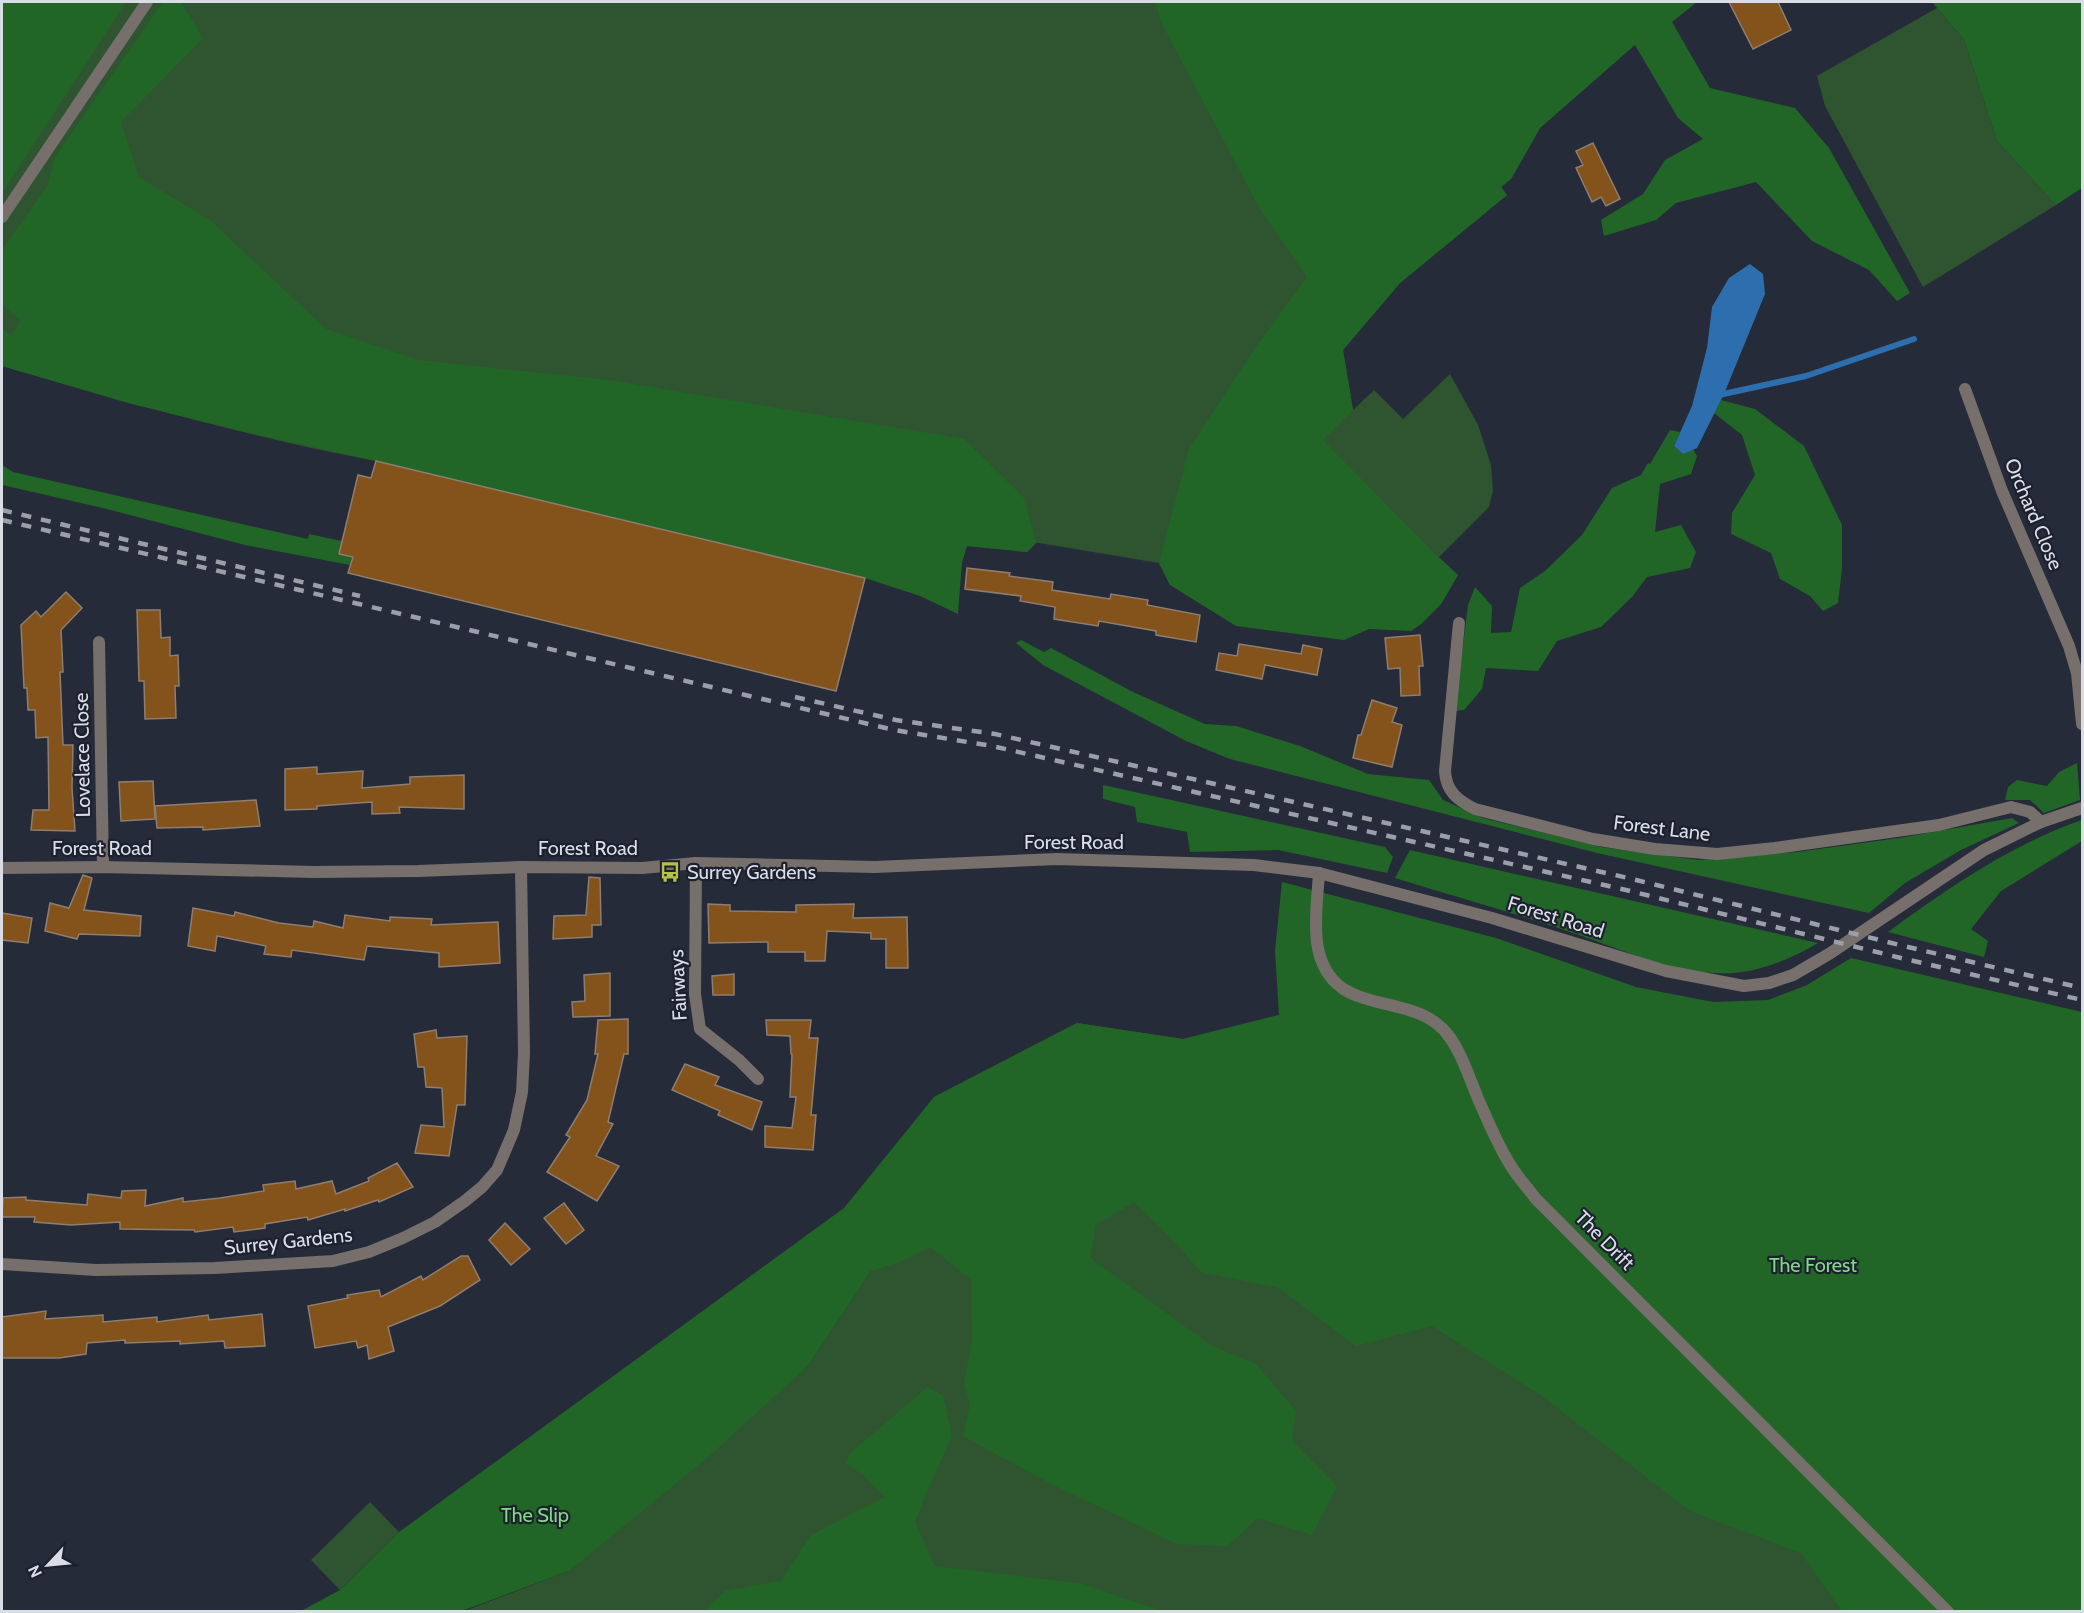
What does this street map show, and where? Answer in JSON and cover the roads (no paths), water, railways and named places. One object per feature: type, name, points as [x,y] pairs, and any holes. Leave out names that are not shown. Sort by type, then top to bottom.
[{"type":"street","points":[[2,217],[147,2]]},
{"type":"street","name":"Orchard Close","points":[[1965,389],[2002,491],[2069,646],[2077,673],[2082,724]]},
{"type":"street","name":"Forest Lane","points":[[1459,623],[1445,771],[1450,791],[1462,803],[1475,809],[1593,839],[1655,849],[1717,854],[1939,825],[2011,807],[2030,812],[2041,822]]},
{"type":"street","name":"Lovelace Close","points":[[99,642],[103,867]]},
{"type":"street","name":"Forest Road","points":[[2,868],[103,867],[314,872],[521,867],[642,868],[696,863],[875,867],[1057,859],[1254,865],[1319,873],[1492,918],[1666,970],[1744,987],[1768,983],[1793,975],[1829,954],[1984,850],[2041,822],[2082,808]]},
{"type":"street","name":"Fairways","points":[[696,863],[695,994],[700,1029],[739,1060],[758,1079]]},
{"type":"street","name":"Surrey Gardens","points":[[2,1264],[96,1269],[215,1268],[333,1261],[369,1252],[404,1238],[435,1222],[465,1201],[497,1170],[514,1130],[522,1092],[524,1053],[521,867]]},
{"type":"street","name":"The Drift","points":[[1319,873],[1318,952],[1326,972],[1343,988],[1364,998],[1429,1017],[1440,1026],[1449,1036],[1456,1050],[1493,1134],[1507,1159],[1536,1199],[1948,1611]]},
{"type":"water","points":[[1750,264],[1763,274],[1765,294],[1724,394],[1697,448],[1683,454],[1674,446],[1692,406],[1707,348],[1712,307],[1729,278]]},
{"type":"waterway","points":[[1719,395],[1806,376],[1914,339]]},
{"type":"railway","points":[[2,510],[360,596]]},
{"type":"railway","points":[[2,520],[894,730],[992,746],[1626,890],[2082,1000]]},
{"type":"railway","points":[[795,697],[896,720],[995,734],[1628,878],[2082,988]]},
{"type":"place","name":"Surrey Gardens","points":[[670,872]]},
{"type":"park label","name":"The Forest","points":[[1813,1265]]},
{"type":"park label","name":"The Slip","points":[[535,1515]]}]
